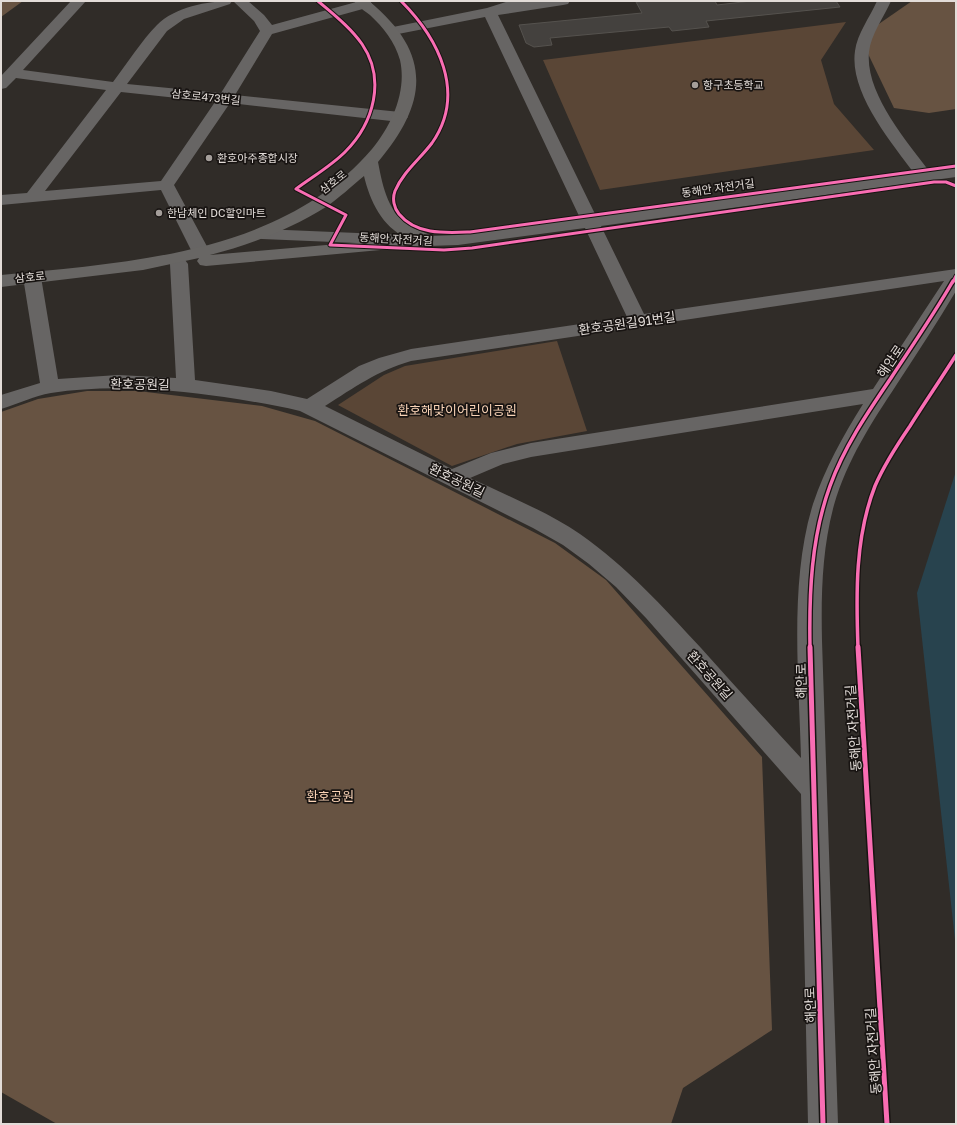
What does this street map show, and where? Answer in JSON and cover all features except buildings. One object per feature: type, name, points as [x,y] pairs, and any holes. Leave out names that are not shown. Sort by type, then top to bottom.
[{"type":"main road","name":"삼호로","points":[[1,281],[108,269],[201,252],[262,234],[293,221],[316,207],[352,180],[370,162],[383,145],[400,117],[410,81],[409,68],[403,49],[393,31],[363,3]]},
{"type":"main road","points":[[370,162],[376,190],[382,206],[391,219],[406,231],[430,241]]},
{"type":"main road","points":[[32,277],[430,241]]},
{"type":"street","points":[[1,86],[79,1]]},
{"type":"street","points":[[32,197],[162,28],[179,16],[225,1]]},
{"type":"street","points":[[240,1],[260,19],[265,25],[267,31]]},
{"type":"street","points":[[490,12],[523,1]]},
{"type":"street","points":[[393,31],[490,12],[563,1]]},
{"type":"street","points":[[884,1],[862,51],[862,69],[870,93],[880,112],[925,176]]},
{"type":"street","points":[[166,185],[225,99],[267,31],[363,3]]},
{"type":"street","points":[[490,12],[638,321]]},
{"type":"street","name":"삼호로473번길","points":[[12,73],[117,87],[400,117]]},
{"type":"street","points":[[262,234],[430,241],[487,237],[956,172]]},
{"type":"street","points":[[1,200],[166,185]]},
{"type":"street","points":[[166,185],[201,252]]},
{"type":"street","points":[[179,264],[186,385]]},
{"type":"street","name":"환호공원길91번길","points":[[310,407],[366,371],[386,362],[411,355],[956,275]]},
{"type":"street","name":"해안로","points":[[823,1124],[813,789],[810,601],[812,554],[819,520],[829,486],[846,449],[879,395],[935,311],[956,275]]},
{"type":"street","points":[[32,277],[50,387]]},
{"type":"street","name":"환호공원길","points":[[1,402],[50,387],[110,382],[150,382],[186,385],[289,400],[310,407],[541,522],[571,539],[597,558],[624,581],[654,612],[813,789]]},
{"type":"street","points":[[452,477],[498,458],[531,450],[879,395]]},
{"type":"green space","points":[[1,1],[23,1],[1,17]]},
{"type":"green space","points":[[912,1],[956,1],[956,109],[929,113],[894,108],[860,37]]},
{"type":"green space","name":"항구초등학교","points":[[846,22],[821,60],[834,104],[874,150],[600,190],[543,60]]},
{"type":"green space","name":"환호해맞이어린이공원","points":[[557,341],[587,431],[517,444],[452,466],[338,405],[384,375],[405,366]]},
{"type":"green space","name":"환호공원","points":[[87,391],[138,391],[262,406],[315,421],[555,543],[606,580],[762,757],[772,1030],[683,1088],[671,1124],[57,1124],[1,1092],[1,412],[38,399]]},
{"type":"water","points":[[956,471],[956,949],[917,593]]},
{"type":"cycle path","name":"동해안 자전거길","points":[[318,1],[342,21],[362,44],[370,58],[376,86],[370,115],[364,128],[355,141],[345,152],[327,167],[296,189],[346,215],[330,245],[444,250],[472,248],[934,182],[946,182],[956,186]]},
{"type":"cycle path","name":"동해안 자전거길","points":[[401,1],[415,15],[437,48],[444,66],[447,85],[447,104],[442,123],[433,141],[407,172],[398,185],[394,195],[394,205],[403,220],[420,229],[451,233],[470,232],[956,166]]},
{"type":"cycle path","points":[[823,1124],[810,641],[810,601],[815,543],[824,505],[842,457],[865,417],[956,276]]},
{"type":"cycle path","name":"동해안 자전거길","points":[[887,1124],[858,655],[858,570],[860,549],[868,507],[875,487],[896,447],[956,355]]},
{"type":"place","name":"항구초등학교","points":[[695,85]]},
{"type":"place","name":"환호아주종합시장","points":[[209,158]]},
{"type":"place","name":"한남체인 DC할인마트","points":[[159,213]]}]
